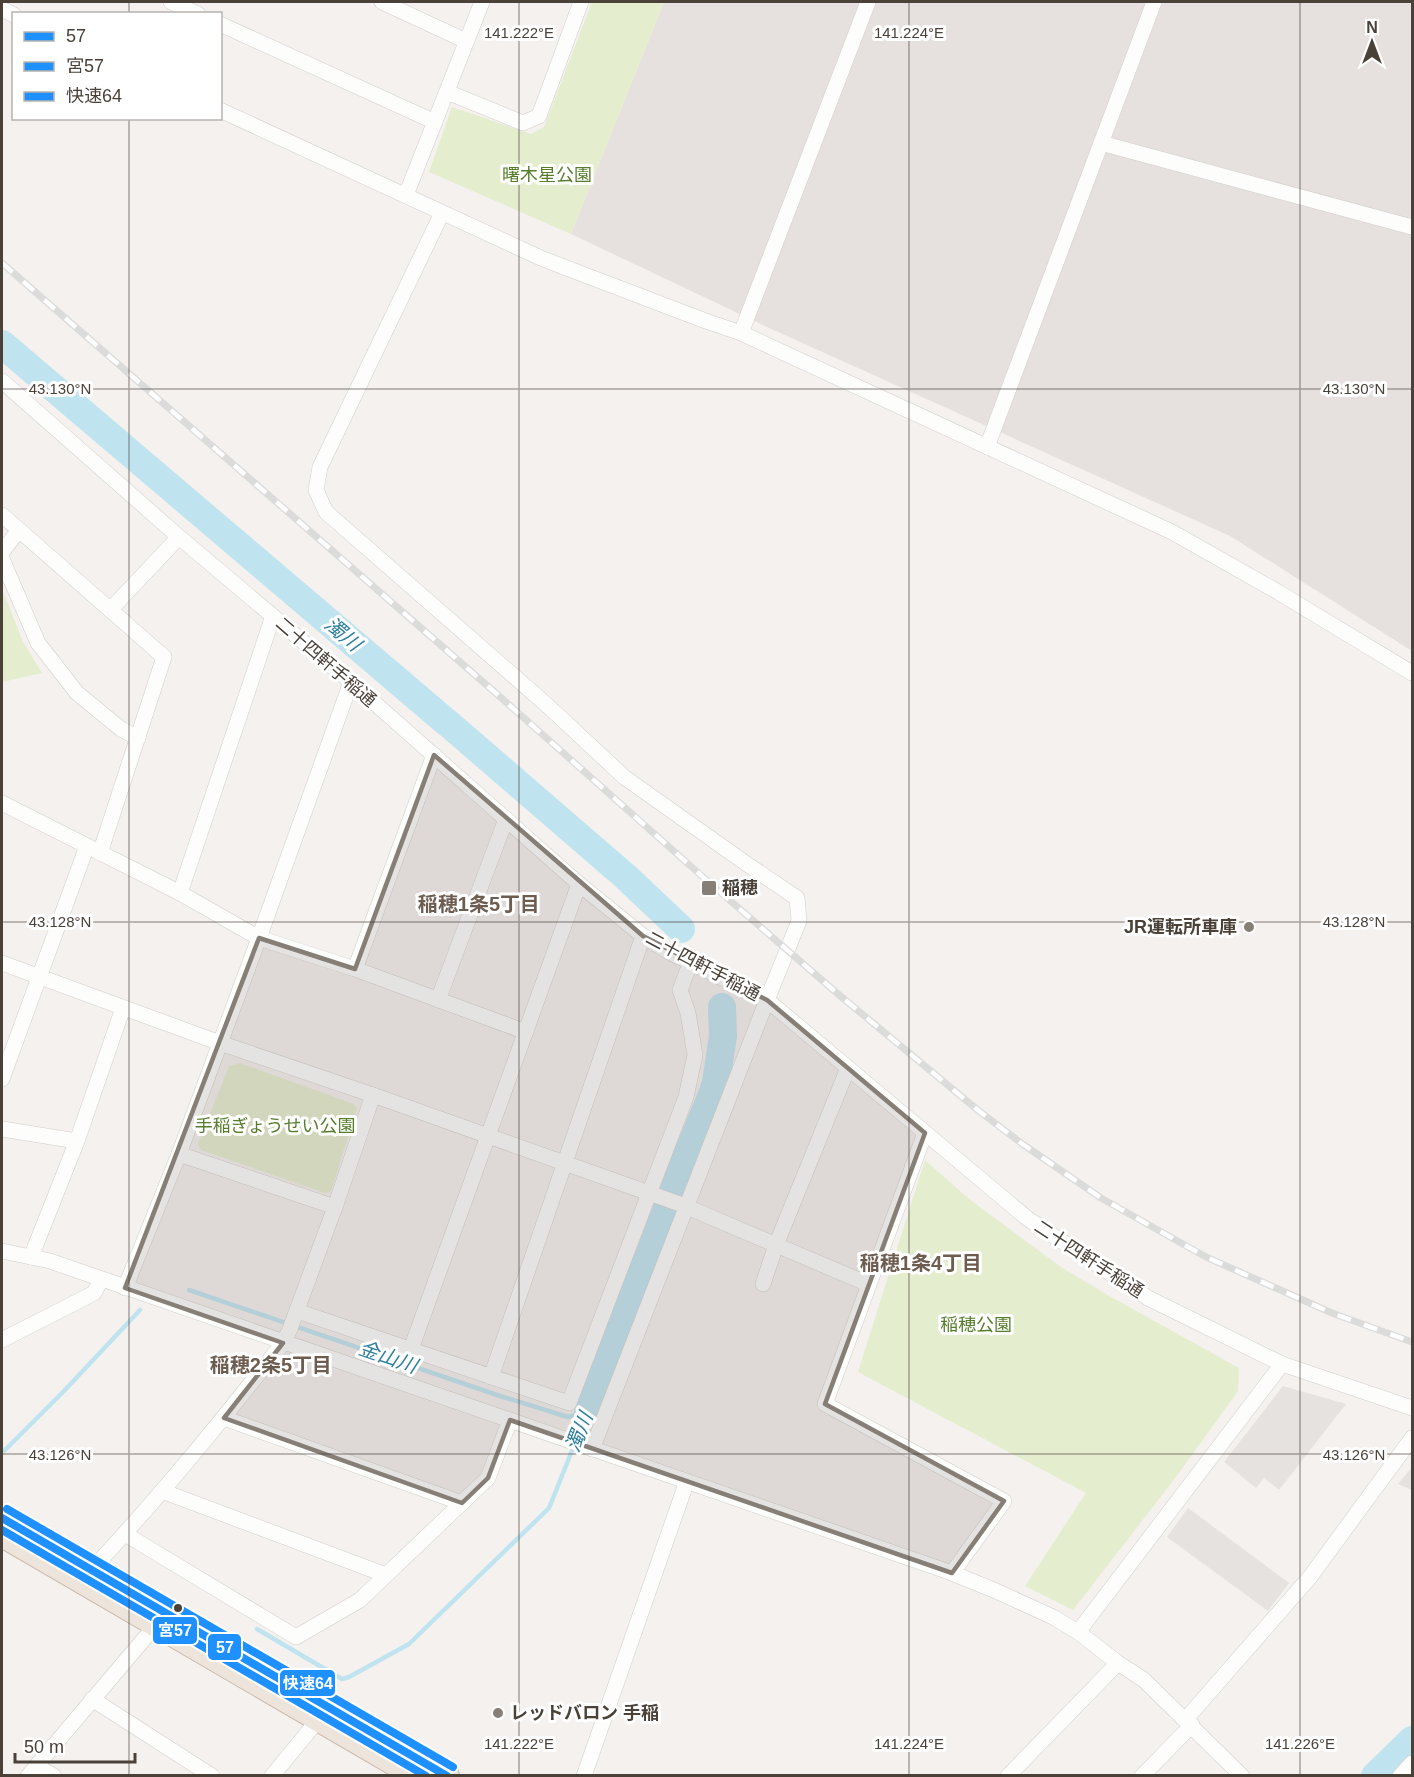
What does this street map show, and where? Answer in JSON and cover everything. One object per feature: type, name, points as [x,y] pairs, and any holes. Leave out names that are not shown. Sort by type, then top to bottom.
[{"type":"highway","points":[[2,1518],[448,1776]]},
{"type":"highway","points":[[2,1536],[414,1776]]},
{"type":"street","points":[[171,2],[194,12]]},
{"type":"street","points":[[382,2],[466,40]]},
{"type":"street","points":[[406,195],[482,2]]},
{"type":"street","points":[[447,92],[524,123],[539,116],[581,2]]},
{"type":"street","points":[[741,333],[868,2]]},
{"type":"street","points":[[987,447],[1154,2]]},
{"type":"street","points":[[222,25],[435,122]]},
{"type":"street","points":[[222,111],[543,259],[741,333],[1172,532],[1413,673]]},
{"type":"street","points":[[1101,143],[1413,227]]},
{"type":"street","points":[[441,213],[320,467],[316,490],[326,512],[548,706],[624,777],[797,898],[799,921],[587,1447]]},
{"type":"street","name":"二十四軒手稲通","points":[[2,381],[179,537],[435,755],[579,884],[643,936],[690,963],[767,1000],[1028,1219],[1148,1298],[1282,1364],[1413,1407]]},
{"type":"street","points":[[2,515],[164,657],[138,738],[94,849],[39,976],[2,1079]]},
{"type":"street","points":[[2,552],[19,530]]},
{"type":"street","points":[[110,610],[179,537]]},
{"type":"street","points":[[2,559],[38,643],[77,693],[121,729],[138,738]]},
{"type":"street","points":[[180,893],[273,616]]},
{"type":"street","points":[[125,1288],[179,1155],[351,682]]},
{"type":"street","points":[[355,969],[435,755]]},
{"type":"street","points":[[3,807],[94,849],[180,893],[259,938],[355,969],[526,1032]]},
{"type":"street","points":[[438,1000],[506,819]]},
{"type":"street","points":[[411,1350],[579,884]]},
{"type":"street","points":[[491,1377],[643,936]]},
{"type":"street","points":[[2,963],[220,1043],[683,1205],[868,1284]]},
{"type":"street","points":[[2,1251],[50,1261],[125,1288],[411,1350],[569,1403],[654,1195],[686,1097],[695,1055],[688,1012],[680,990],[690,963]]},
{"type":"street","points":[[31,1257],[77,1141],[123,1008]]},
{"type":"street","points":[[763,1284],[848,1068]]},
{"type":"street","points":[[92,1569],[125,1534],[224,1418],[291,1325],[335,1207],[373,1095]]},
{"type":"street","points":[[2,1129],[77,1141]]},
{"type":"street","points":[[925,1133],[825,1404],[1004,1501],[952,1573]]},
{"type":"street","points":[[179,1155],[335,1207]]},
{"type":"street","points":[[2,1340],[94,1293],[101,1280]]},
{"type":"street","points":[[291,1325],[510,1420],[952,1573],[1053,1617],[1078,1632],[1144,1680],[1242,1776]]},
{"type":"street","points":[[1078,1632],[1282,1364]]},
{"type":"street","points":[[224,1418],[462,1503]]},
{"type":"street","points":[[125,1534],[296,1637],[360,1600],[488,1478],[510,1420]]},
{"type":"street","points":[[1142,1776],[1310,1577],[1413,1438]]},
{"type":"street","points":[[584,1776],[687,1481]]},
{"type":"street","points":[[162,1491],[386,1575]]},
{"type":"street","points":[[54,1776],[32,1771],[155,1626]]},
{"type":"street","points":[[1008,1776],[1118,1663]]},
{"type":"street","points":[[92,1699],[212,1776]]},
{"type":"street","points":[[272,1776],[318,1720]]},
{"type":"street","points":[[1400,1776],[1413,1763]]},
{"type":"highlighted area","points":[[434,755],[643,936],[767,1000],[925,1133],[825,1404],[1004,1501],[952,1573],[510,1420],[488,1478],[462,1503],[224,1418],[283,1343],[125,1288],[259,938],[355,969]]},
{"type":"shaded area","points":[[664,2],[1412,2],[1412,651],[1230,536],[767,327],[571,234]]},
{"type":"shaded area","points":[[1283,1386],[1346,1404],[1279,1490],[1264,1478],[1256,1488],[1224,1462]]},
{"type":"shaded area","points":[[1412,1467],[1412,1490],[1398,1484]]},
{"type":"shaded area","points":[[1188,1508],[1289,1583],[1268,1611],[1167,1537]]},
{"type":"green space","name":"曙木星公園","points":[[592,2],[664,2],[571,234],[429,172],[452,107],[531,134],[544,127]]},
{"type":"green space","points":[[2,589],[23,642],[42,673],[2,682]]},
{"type":"green space","name":"手稲ぎょうせい公園","points":[[240,1063],[354,1104],[357,1108],[331,1191],[325,1193],[201,1150],[198,1144],[229,1066]]},
{"type":"green space","name":"稲穂公園","points":[[925,1160],[969,1199],[1061,1267],[1239,1368],[1238,1391],[1176,1477],[1073,1610],[1025,1586],[1086,1493],[858,1372]]},
{"type":"waterway","name":"濁川","points":[[2,344],[450,725],[626,877],[681,929]]},
{"type":"waterway","name":"濁川","points":[[588,1411],[623,1316],[712,1095],[723,1036],[722,1007]]},
{"type":"waterway","name":"金山川","points":[[189,1290],[568,1417],[588,1411]]},
{"type":"waterway","name":"金山川","points":[[2,1453],[140,1310]]},
{"type":"waterway","name":"濁川","points":[[257,1629],[342,1679],[409,1644],[549,1508],[588,1411]]},
{"type":"waterway","points":[[1375,1776],[1412,1740]]},
{"type":"railway","points":[[2,263],[498,695],[712,885],[979,1111],[1101,1198],[1206,1257],[1332,1313],[1412,1342]]},
{"type":"transit line","name":"快速64","points":[[7,1509],[453,1767]]},
{"type":"transit line","name":"57","points":[[2,1518],[447,1776]]},
{"type":"transit line","name":"宮57","points":[[2,1530],[426,1776]]},
{"type":"place","name":"稲穂","points":[[709,888]]},
{"type":"place","name":"JR運転所車庫","points":[[1249,927]]},
{"type":"place","name":"レッドバロン 手稲","points":[[498,1713]]},
{"type":"district","name":"稲穂1条5丁目","points":[[479,904]]},
{"type":"district","name":"稲穂1条4丁目","points":[[921,1263]]},
{"type":"district","name":"稲穂2条5丁目","points":[[271,1365]]}]
